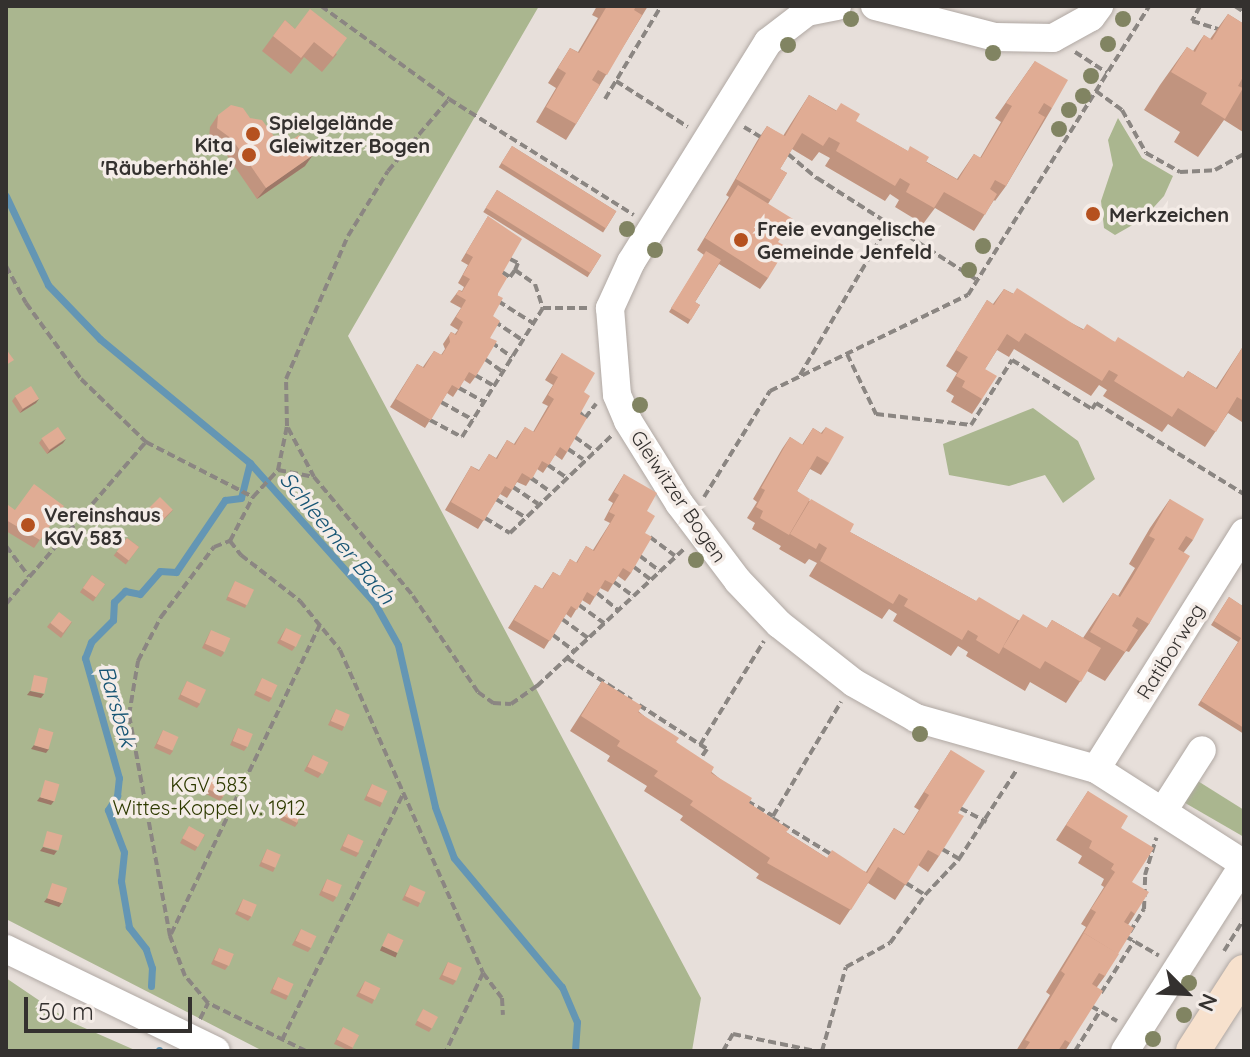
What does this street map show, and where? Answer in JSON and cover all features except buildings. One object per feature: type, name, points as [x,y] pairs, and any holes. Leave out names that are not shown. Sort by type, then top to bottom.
[{"type":"main road","points":[[1193,1051],[1244,972]]},
{"type":"street","name":"Gleiwitzer Bogen","points":[[837,6],[807,12],[768,42],[631,262],[610,308],[617,395],[628,421],[695,527],[779,624],[854,683],[916,718],[1096,769],[1244,864]]},
{"type":"street","points":[[875,6],[995,37],[1053,38],[1091,17],[1099,6]]},
{"type":"street","name":"Ratiborweg","points":[[1096,769],[1213,603],[1244,533]]},
{"type":"street","points":[[1163,811],[1202,750]]},
{"type":"street","points":[[1131,1042],[1244,864]]},
{"type":"street","points":[[6,949],[216,1051]]},
{"type":"path","points":[[321,6],[449,99],[653,227]]},
{"type":"path","points":[[605,99],[661,6]]},
{"type":"path","points":[[287,426],[314,477],[413,596],[478,692],[493,703],[511,704],[567,658],[676,556],[770,391],[968,295],[1149,6]]},
{"type":"path","points":[[1200,6],[1192,21],[1230,33]]},
{"type":"path","points":[[1235,6],[1244,12]]},
{"type":"path","points":[[1053,38],[1107,73]]},
{"type":"path","points":[[616,81],[707,138]]},
{"type":"path","points":[[1096,91],[1122,110],[1146,153],[1180,172],[1215,170],[1244,154]]},
{"type":"path","points":[[306,1051],[208,1003],[185,976],[170,936],[129,715],[138,661],[161,617],[214,547],[230,541],[251,496],[278,470],[287,426],[286,379],[348,236],[388,171],[449,99]]},
{"type":"path","points":[[722,114],[777,147]]},
{"type":"path","points":[[788,154],[817,178],[977,280]]},
{"type":"path","points":[[799,377],[890,224]]},
{"type":"path","points":[[502,272],[510,277],[515,270],[518,263],[510,259]]},
{"type":"path","points":[[6,266],[26,303],[81,379],[146,442],[251,496]]},
{"type":"path","points":[[515,270],[535,284],[543,308]]},
{"type":"path","points":[[494,298],[533,323]]},
{"type":"path","points":[[543,308],[610,308]]},
{"type":"path","points":[[430,420],[462,437],[543,308]]},
{"type":"path","points":[[490,319],[522,340]]},
{"type":"path","points":[[488,340],[512,357]]},
{"type":"path","points":[[847,353],[876,414],[971,425],[1012,360],[1092,409],[1096,403],[1244,494]]},
{"type":"path","points":[[485,359],[503,372]]},
{"type":"path","points":[[475,375],[494,386]]},
{"type":"path","points":[[459,388],[484,402]]},
{"type":"path","points":[[441,402],[473,420]]},
{"type":"path","points":[[485,518],[510,533],[583,459],[628,421]]},
{"type":"path","points":[[575,437],[593,450]]},
{"type":"path","points":[[6,604],[146,442]]},
{"type":"path","points":[[568,449],[583,459]]},
{"type":"path","points":[[548,465],[566,477]]},
{"type":"path","points":[[278,470],[314,477]]},
{"type":"path","points":[[531,478],[551,492]]},
{"type":"path","points":[[513,487],[538,504]]},
{"type":"path","points":[[496,499],[525,517]]},
{"type":"path","points":[[644,533],[676,556]]},
{"type":"path","points":[[230,541],[241,555],[300,601],[340,650],[483,973],[502,998],[503,1015]]},
{"type":"path","points":[[6,546],[29,576]]},
{"type":"path","points":[[640,556],[660,571]]},
{"type":"path","points":[[634,567],[651,580]]},
{"type":"path","points":[[614,582],[633,596]]},
{"type":"path","points":[[597,593],[618,610]]},
{"type":"path","points":[[579,605],[604,623]]},
{"type":"path","points":[[562,619],[588,638]]},
{"type":"path","points":[[170,936],[321,624]]},
{"type":"path","points":[[553,635],[574,651]]},
{"type":"path","points":[[700,745],[758,648]]},
{"type":"path","points":[[567,658],[707,749],[690,774]]},
{"type":"path","points":[[767,825],[854,683]]},
{"type":"path","points":[[624,706],[629,699]]},
{"type":"path","points":[[663,736],[669,725]]},
{"type":"path","points":[[822,1051],[846,967],[890,943],[925,895],[959,859],[986,822],[1028,752]]},
{"type":"path","points":[[282,1040],[404,792]]},
{"type":"path","points":[[746,800],[839,860]]},
{"type":"path","points":[[960,808],[986,822]]},
{"type":"path","points":[[1126,937],[1144,909],[1145,875],[1163,811]]},
{"type":"path","points":[[807,853],[813,842]]},
{"type":"path","points":[[942,849],[959,859]]},
{"type":"path","points":[[906,883],[925,895]]},
{"type":"path","points":[[1117,931],[1178,967]]},
{"type":"path","points":[[1092,1007],[1134,941]]},
{"type":"path","points":[[446,1051],[483,973]]},
{"type":"path","points":[[1081,1000],[1100,1011],[1131,1042]]},
{"type":"path","points":[[1075,1051],[1100,1011]]},
{"type":"path","points":[[723,1051],[733,1034],[815,1051]]},
{"type":"green space","name":"KGV 583 Wittes-Koppel v. 1912","points":[[6,6],[539,6],[348,336],[701,998],[692,1051],[263,1051],[6,919]]},
{"type":"green space","points":[[1118,118],[1142,158],[1173,176],[1164,196],[1143,219],[1115,235],[1104,228],[1101,201],[1113,165],[1108,140]]},
{"type":"green space","points":[[1033,408],[1078,441],[1095,479],[1063,503],[1045,475],[1009,486],[949,475],[943,444]]},
{"type":"green space","points":[[1193,778],[1244,810],[1244,837],[1180,800]]},
{"type":"green space","points":[[6,978],[71,1022],[137,1051],[6,1051]]},
{"type":"waterway","name":"Schleemer Bach","points":[[6,196],[48,285],[100,339],[250,463],[374,602],[398,645],[435,807],[454,858],[562,987],[577,1022],[575,1051]]},
{"type":"waterway","name":"Barsbek","points":[[151,986],[152,968],[146,949],[129,927],[121,881],[124,852],[108,810],[117,796],[119,778],[85,658],[91,642],[113,620],[114,602],[125,591],[140,594],[160,571],[176,572],[225,500],[241,498],[250,463]]},
{"type":"place","name":"Spielgelände Gleiwitzer Bogen","points":[[253,134]]},
{"type":"place","name":"Kita 'Räuberhöhle'","points":[[249,155]]},
{"type":"place","name":"Merkzeichen","points":[[1093,214]]},
{"type":"place","name":"Freie evangelische Gemeinde Jenfeld","points":[[741,240]]},
{"type":"place","name":"Vereinshaus KGV 583","points":[[28,525]]}]
